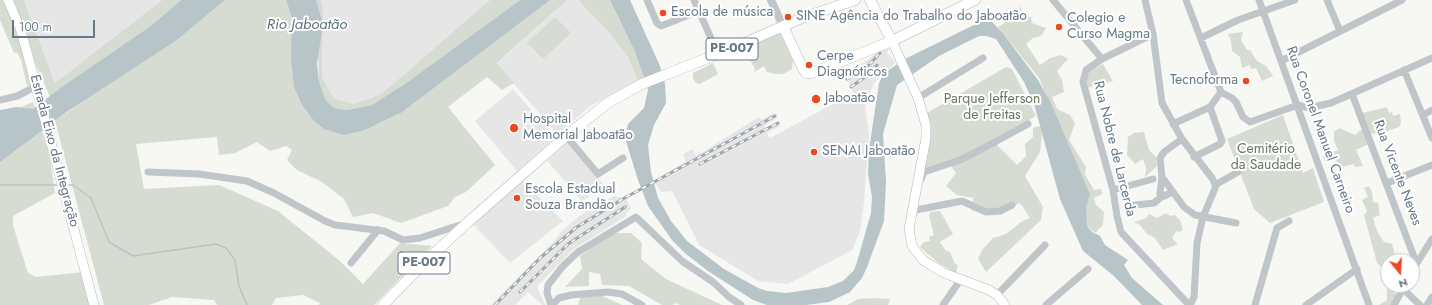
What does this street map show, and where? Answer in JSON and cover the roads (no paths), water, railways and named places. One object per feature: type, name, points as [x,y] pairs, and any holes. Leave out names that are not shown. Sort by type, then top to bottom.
[{"type":"main road","name":"Estrada Eixo da Integração","points":[[8,0],[20,28],[38,89],[94,305]]},
{"type":"main road","points":[[826,9],[837,0]]},
{"type":"main road","points":[[855,0],[826,9],[783,26],[802,67],[808,74],[892,41],[975,0]]},
{"type":"main road","points":[[870,0],[901,58],[925,118],[926,138],[911,211],[909,237],[916,252],[923,260],[932,266],[989,290],[997,295],[1005,305]]},
{"type":"main road","name":"PE-007","points":[[383,305],[427,260],[598,109],[642,84],[783,26]]},
{"type":"street","points":[[647,0],[657,23],[660,26],[699,11]]},
{"type":"street","points":[[694,0],[718,54]]},
{"type":"street","points":[[771,0],[783,26]]},
{"type":"street","name":"Rua Nobre de Larcerda","points":[[1053,0],[1102,59],[1086,70],[1083,82],[1113,190],[1121,232],[1189,305]]},
{"type":"street","points":[[1146,0],[1153,34],[1160,98],[1182,139],[1215,185]]},
{"type":"street","points":[[1186,0],[1221,92],[1236,102],[1243,117],[1250,122],[1298,105],[1315,107],[1331,103],[1432,58]]},
{"type":"street","name":"Rua Coronel Manuel Carneiro","points":[[1259,0],[1264,10],[1369,305]]},
{"type":"street","points":[[1201,38],[1264,10],[1295,0]]},
{"type":"street","points":[[1327,0],[1340,32]]},
{"type":"street","points":[[1281,61],[1340,32],[1392,2],[1402,0]]},
{"type":"street","points":[[1102,59],[1153,34]]},
{"type":"street","points":[[918,98],[983,58]]},
{"type":"street","points":[[1404,70],[1432,138]]},
{"type":"street","points":[[0,100],[38,89]]},
{"type":"street","points":[[1173,124],[1210,107],[1221,92]]},
{"type":"street","name":"Rua Vicente Neves","points":[[1352,94],[1413,253]]},
{"type":"street","points":[[1194,157],[1220,144],[1222,141],[1210,107]]},
{"type":"street","points":[[1423,115],[1432,110]]},
{"type":"street","points":[[917,185],[920,183],[924,172],[977,152],[1028,124]]},
{"type":"street","points":[[566,136],[598,174],[623,158]]},
{"type":"street","points":[[1161,197],[1161,155],[1182,139]]},
{"type":"street","points":[[1387,183],[1432,165]]},
{"type":"street","points":[[148,172],[199,174],[247,181],[274,193],[325,221],[335,224],[378,230],[403,240],[413,240],[468,223]]},
{"type":"street","points":[[1189,305],[1194,297],[1195,257],[1203,217],[1215,185],[1238,172]]},
{"type":"street","points":[[1162,177],[1188,211],[1195,215],[1236,223]]},
{"type":"street","points":[[1113,190],[1153,179]]},
{"type":"street","points":[[1127,206],[1154,203],[1161,197],[1173,192]]},
{"type":"street","points":[[911,211],[962,200],[976,205],[986,212],[1000,210],[1012,205]]},
{"type":"street","points":[[642,305],[622,294],[608,292],[563,297],[552,305],[547,293],[548,285],[563,266],[578,252],[636,217],[682,261],[713,282],[728,297],[742,305]]},
{"type":"street","points":[[1255,305],[1277,228],[1290,221]]},
{"type":"street","points":[[351,263],[378,230]]},
{"type":"street","points":[[1420,256],[1432,240]]},
{"type":"street","points":[[997,295],[1045,245]]},
{"type":"street","points":[[1046,305],[1088,269]]},
{"type":"street","points":[[1306,305],[1357,270]]},
{"type":"street","points":[[943,305],[961,279]]},
{"type":"street","points":[[1394,305],[1401,293]]},
{"type":"street","points":[[1409,293],[1420,305]]},
{"type":"street","points":[[1427,305],[1432,297]]},
{"type":"water","points":[[181,0],[225,0],[174,42],[68,111],[0,162],[0,110],[16,107],[33,109],[63,86],[152,25]]},
{"type":"water","name":"Rio Jaboatão","points":[[286,0],[316,0],[323,24],[317,64],[319,81],[325,99],[334,108],[347,110],[372,105],[409,81],[520,0],[550,0],[401,113],[362,131],[344,135],[324,129],[314,121],[302,105],[294,87],[291,58],[292,18]]},
{"type":"water","points":[[610,0],[630,0],[660,66],[665,84],[666,103],[654,125],[648,145],[651,172],[658,198],[671,221],[687,241],[724,269],[758,288],[767,291],[786,293],[828,287],[843,281],[854,270],[871,213],[872,197],[868,174],[869,150],[879,83],[883,75],[907,58],[982,21],[991,21],[1002,32],[1038,80],[1050,101],[1090,194],[1086,207],[1087,226],[1092,232],[1100,236],[1105,245],[1128,260],[1124,265],[1132,278],[1163,305],[1142,305],[1114,276],[1083,251],[1060,199],[1034,104],[1024,82],[996,39],[986,36],[979,36],[939,56],[897,85],[883,134],[886,182],[884,221],[862,278],[850,292],[829,302],[806,305],[767,305],[753,300],[708,271],[686,254],[672,240],[648,206],[625,138],[628,124],[644,108],[648,90],[635,52]]},
{"type":"waterway","points":[[0,185],[59,185]]},
{"type":"waterway","points":[[65,185],[73,185],[91,198],[109,242],[133,256],[216,244],[226,248],[235,260],[239,286],[247,305]]},
{"type":"railway","points":[[847,79],[869,65],[880,53]]},
{"type":"railway","points":[[851,87],[865,77],[877,65]]},
{"type":"railway","points":[[495,305],[540,258],[577,227],[621,200],[775,116]]},
{"type":"railway","points":[[700,164],[778,123]]},
{"type":"railway","points":[[520,292],[568,244],[625,207]]},
{"type":"place","name":"Escola de música","points":[[663,13]]},
{"type":"place","name":"SINE Agência do Trabalho do Jaboatão","points":[[788,17]]},
{"type":"place","name":"Colegio e Curso Magma","points":[[1059,27]]},
{"type":"place","name":"Cerpe Diagnóticos","points":[[809,65]]},
{"type":"place","name":"Tecnoforma","points":[[1246,81]]},
{"type":"place","name":"Jaboatão","points":[[816,99]]},
{"type":"place","name":"Hospital Memorial Jaboatão","points":[[514,128]]},
{"type":"place","name":"SENAI Jaboatão","points":[[814,152]]},
{"type":"place","name":"Escola Estadual Souza Brandão","points":[[517,198]]},
{"type":"park label","name":"Parque Jefferson de Freitas","points":[[992,108]]},
{"type":"park label","name":"Cemitério da Saudade","points":[[1266,158]]}]
